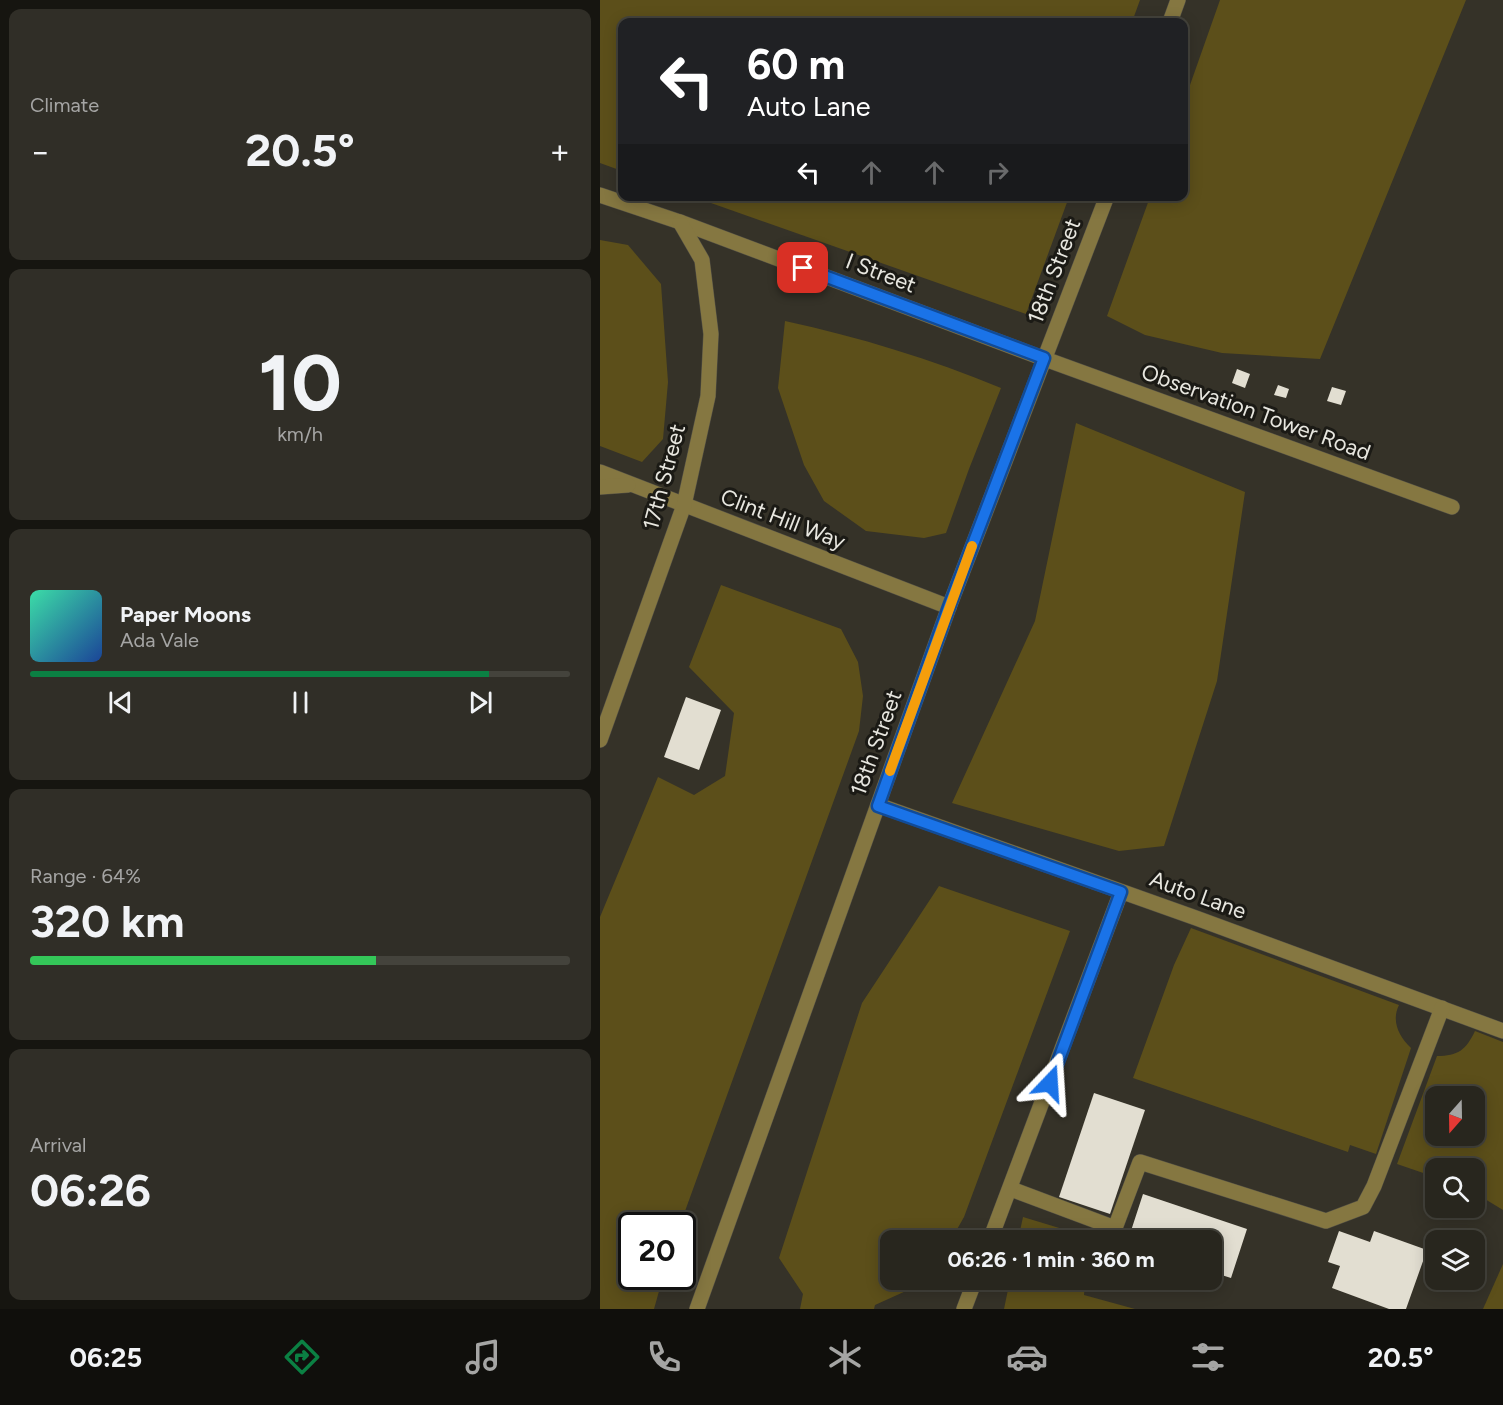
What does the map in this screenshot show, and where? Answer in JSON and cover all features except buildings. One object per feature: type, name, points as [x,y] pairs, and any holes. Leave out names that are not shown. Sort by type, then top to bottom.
[{"type":"lane","points":[[1171,18],[1178,0]]},
{"type":"lane","name":"I Street","points":[[600,195],[680,222],[1044,358]]},
{"type":"lane","name":"18th Street","points":[[697,1309],[949,607],[1105,201]]},
{"type":"lane","name":"17th Street","points":[[600,740],[684,505],[708,396],[711,334],[702,260],[680,222]]},
{"type":"lane","name":"Observation Tower Road","points":[[1044,358],[1452,507]]},
{"type":"lane","name":"Clint Hill Way","points":[[600,472],[949,607]]},
{"type":"lane","points":[[600,487],[631,484]]},
{"type":"lane","name":"Auto Lane","points":[[878,806],[1503,1031]]},
{"type":"lane","points":[[994,1230],[1121,892]]},
{"type":"lane","points":[[1011,1189],[1114,1228],[1140,1162],[1326,1221],[1363,1207],[1374,1186],[1442,1008]]},
{"type":"lane","points":[[964,1309],[971,1290]]},
{"type":"shaded area","points":[[600,0],[1140,0],[1133,18],[618,18],[618,170],[600,163]]},
{"type":"shaded area","points":[[1220,0],[1466,0],[1320,359],[1222,353],[1145,335],[1107,316],[1149,201],[1188,201],[1188,91]]},
{"type":"shaded area","points":[[705,201],[1068,201],[1026,314]]},
{"type":"shaded area","points":[[600,240],[628,245],[661,284],[668,382],[663,439],[642,462],[600,446]]},
{"type":"shaded area","points":[[785,321],[894,350],[1001,388],[946,533],[924,538],[866,531],[824,501],[804,465],[778,388]]},
{"type":"shaded area","points":[[1076,423],[1245,492],[1217,681],[1164,846],[1119,851],[952,803],[1035,621]]},
{"type":"shaded area","points":[[721,585],[841,629],[858,662],[863,696],[859,731],[685,1212],[618,1212],[618,1290],[659,1290],[654,1309],[600,1309],[600,917],[658,777],[694,795],[725,776],[734,713],[689,667]]},
{"type":"shaded area","points":[[939,886],[1070,931],[964,1217],[957,1230],[880,1230],[880,1290],[908,1290],[875,1305],[874,1309],[800,1309],[803,1294],[779,1258],[862,1003]]},
{"type":"shaded area","points":[[1191,928],[1399,1005],[1396,1023],[1403,1039],[1411,1048],[1376,1154],[1350,1145],[1348,1152],[1133,1078],[1174,965]]},
{"type":"shaded area","points":[[1475,1031],[1503,1042],[1503,1210],[1485,1199],[1485,1158],[1425,1158],[1425,1174],[1397,1164],[1425,1088],[1425,1146],[1485,1146],[1485,1086],[1426,1086],[1437,1056],[1451,1055],[1465,1047]]},
{"type":"shaded area","points":[[1023,1217],[1066,1230],[1020,1230]]},
{"type":"shaded area","points":[[1503,1264],[1503,1309],[1483,1309]]},
{"type":"shaded area","points":[[1008,1290],[1084,1290],[1084,1295],[1135,1309],[1004,1309]]},
{"type":"slow traffic","points":[[890,771],[972,546]]},
{"type":"route","points":[[803,268],[1044,358],[949,607],[878,806],[1121,892],[1050,1083]]}]
